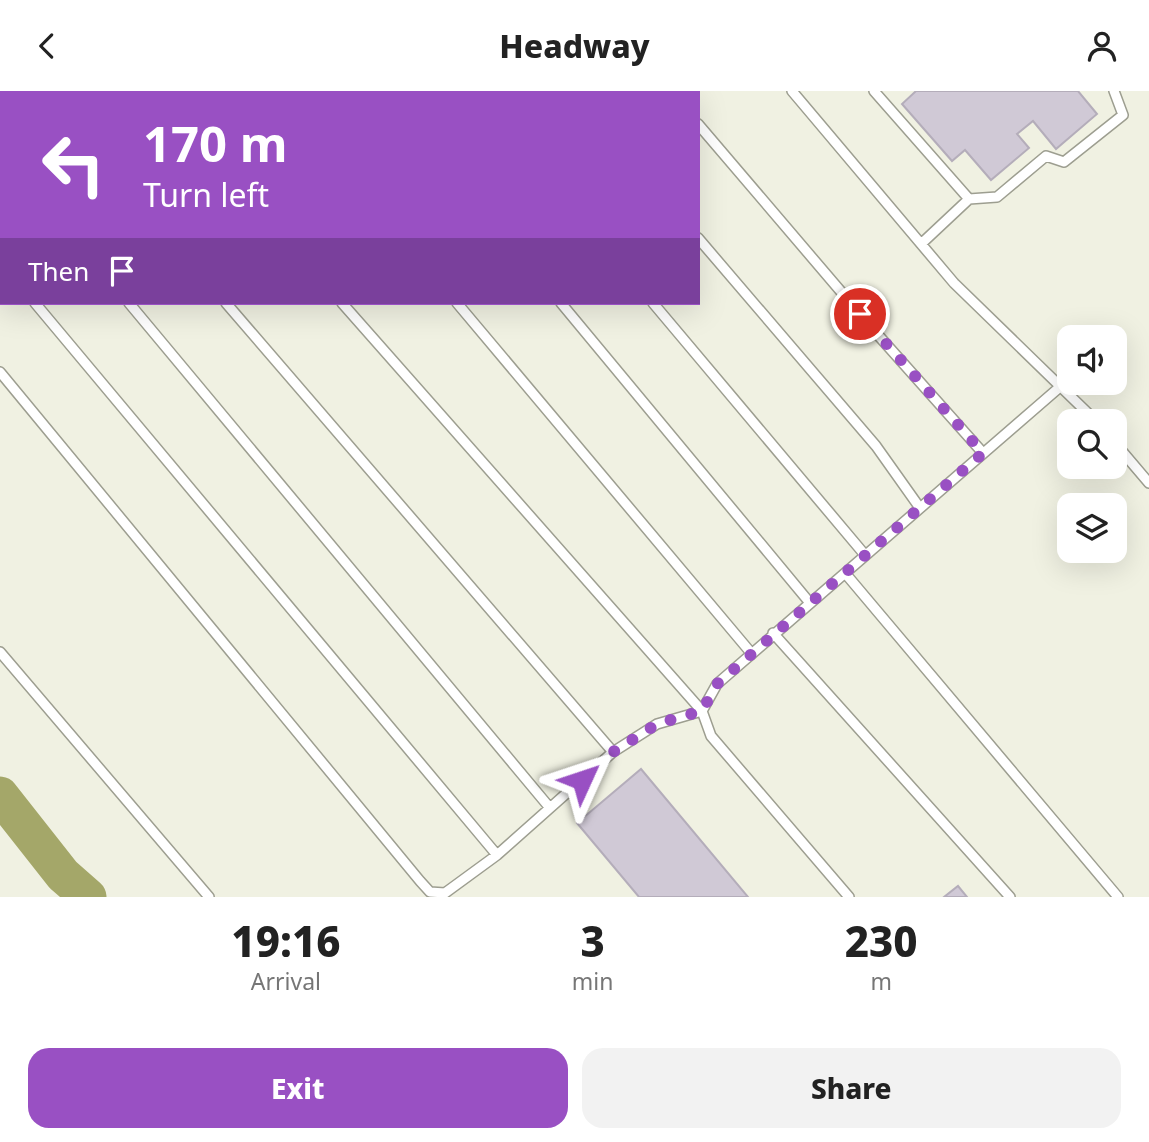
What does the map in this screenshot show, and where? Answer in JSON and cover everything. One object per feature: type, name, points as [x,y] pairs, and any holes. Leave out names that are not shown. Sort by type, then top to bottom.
[{"type":"lane","points":[[792,91],[954,283],[1057,383]]},
{"type":"lane","points":[[874,91],[969,199]]},
{"type":"lane","points":[[920,244],[969,199],[997,197],[1046,156],[1065,162],[1123,114],[1114,91]]},
{"type":"lane","points":[[700,126],[983,453]]},
{"type":"lane","points":[[700,240],[876,446],[920,508]]},
{"type":"lane","points":[[37,305],[497,855]]},
{"type":"lane","points":[[131,305],[550,808]]},
{"type":"lane","points":[[228,305],[613,752]]},
{"type":"lane","points":[[344,305],[702,711],[710,736],[849,897]]},
{"type":"lane","points":[[459,305],[752,654]]},
{"type":"lane","points":[[563,305],[810,603]]},
{"type":"lane","points":[[655,305],[865,555]]},
{"type":"lane","points":[[0,372],[425,887],[430,892],[445,893],[497,855],[613,752],[657,724],[702,711],[717,684],[1057,389]]},
{"type":"lane","points":[[1069,395],[1084,409]]},
{"type":"lane","points":[[1127,457],[1149,483]]},
{"type":"lane","points":[[845,573],[1118,897]]},
{"type":"lane","points":[[774,633],[1010,897]]},
{"type":"lane","points":[[0,652],[209,897]]},
{"type":"building","points":[[916,91],[1078,91],[1097,114],[1056,149],[1033,121],[1017,134],[1029,148],[991,180],[965,150],[952,161],[902,104]]},
{"type":"building","points":[[641,769],[748,897],[639,897],[577,823]]},
{"type":"building","points":[[958,886],[967,897],[944,897]]},
{"type":"waterway","points":[[0,795],[63,875],[88,897]]},
{"type":"route","points":[[582,780],[613,752],[657,724],[702,711],[717,684],[983,453],[860,314]]}]
